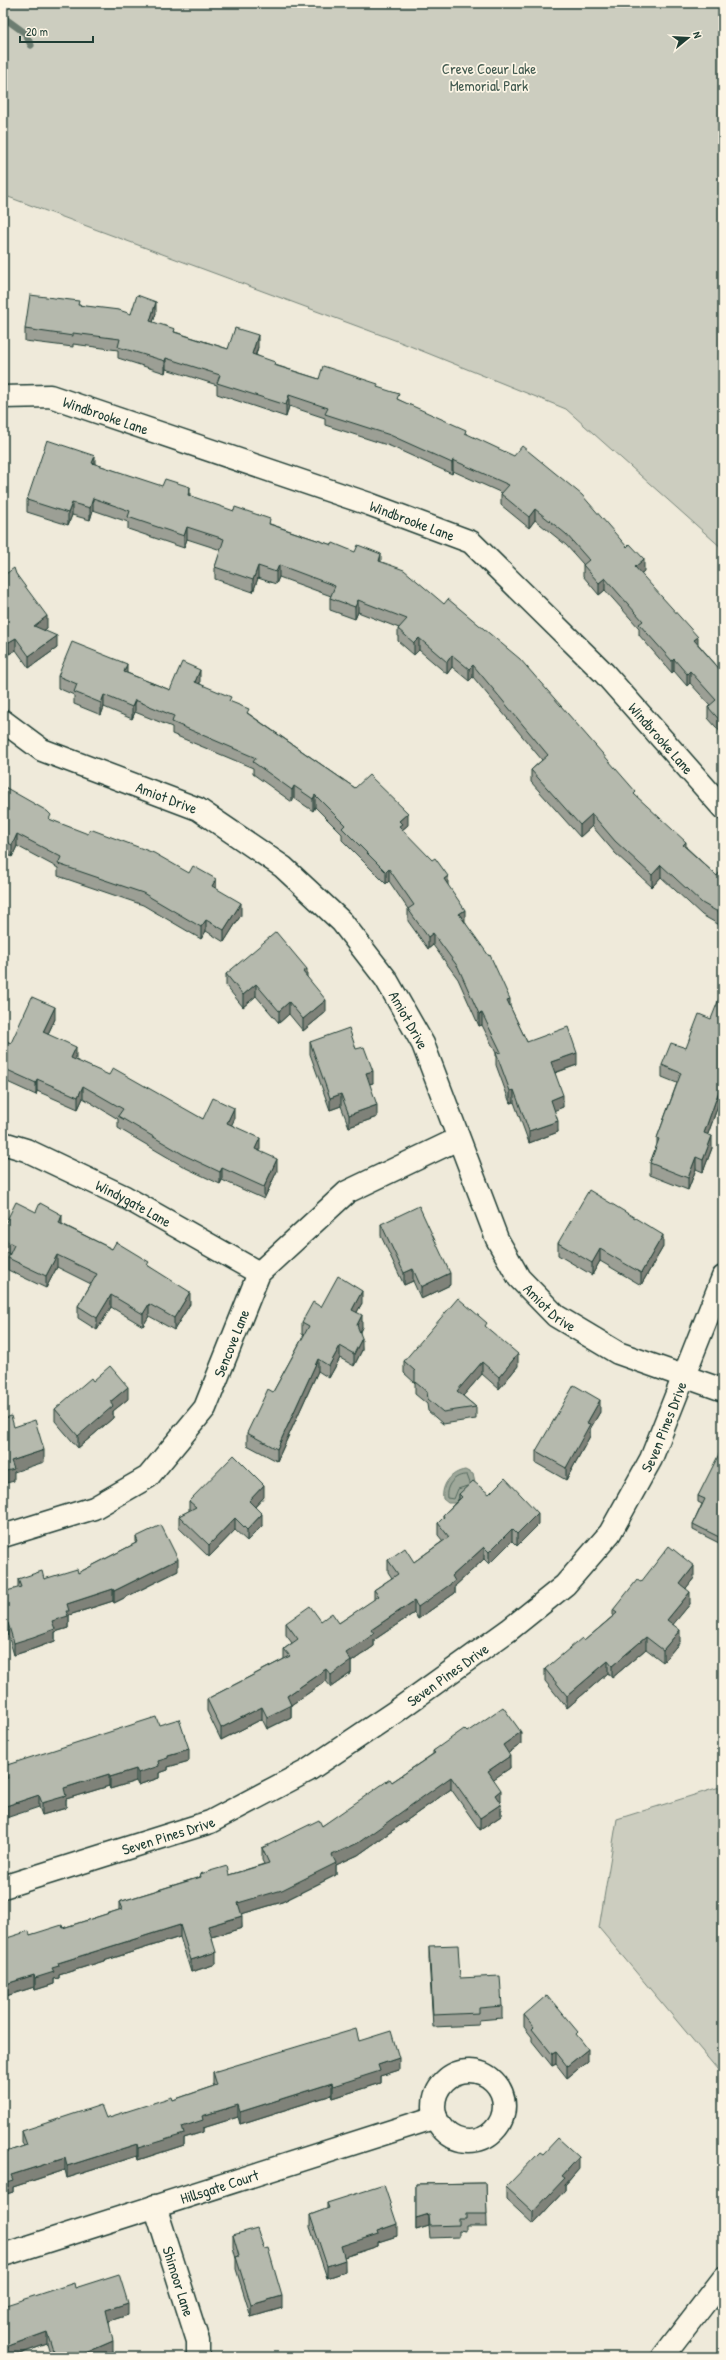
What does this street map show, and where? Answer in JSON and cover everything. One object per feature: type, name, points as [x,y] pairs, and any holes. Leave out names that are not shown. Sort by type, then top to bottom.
[{"type":"main road","name":"Windbrooke Lane","points":[[3,397],[50,396],[369,504],[471,542],[604,673],[723,808]]},
{"type":"main road","name":"Amiot Drive","points":[[3,721],[42,750],[198,809],[283,867],[342,922],[386,979],[423,1044],[497,1239],[519,1278],[556,1316],[618,1353],[685,1378],[723,1390]]},
{"type":"main road","name":"Sencove Lane","points":[[3,1536],[94,1508],[148,1476],[204,1408],[259,1273],[347,1192],[458,1139]]},
{"type":"main road","name":"Windygate Lane","points":[[3,1143],[26,1150],[125,1197],[259,1273]]},
{"type":"main road","name":"Seven Pines Drive","points":[[3,1887],[210,1822],[307,1771],[395,1712],[509,1630],[565,1585],[610,1533],[651,1459],[685,1378],[723,1277]]},
{"type":"main road","name":"Hillsgate Court","points":[[3,2255],[436,2117]]},
{"type":"main road","name":"Shimoor Lane","points":[[155,2206],[198,2341],[198,2357]]},
{"type":"main road","points":[[663,2357],[723,2279]]},
{"type":"green space","name":"Creve Coeur Lake Memorial Park","points":[[3,3],[719,3],[723,14],[723,549],[566,409],[400,342],[3,195]]},
{"type":"green space","points":[[723,1786],[723,2076],[599,1928],[617,1819]]},
{"type":"water","points":[[465,1470],[473,1474],[475,1483],[470,1489],[461,1492],[456,1503],[448,1503],[443,1499],[445,1484],[455,1473]]},
{"type":"building","points":[[30,295],[79,301],[78,305],[119,310],[131,314],[137,295],[156,302],[150,321],[175,329],[174,332],[228,349],[235,328],[258,335],[252,354],[275,362],[274,365],[319,379],[323,366],[378,384],[377,387],[399,394],[397,399],[466,430],[465,433],[514,456],[522,446],[582,495],[627,547],[630,544],[644,559],[635,567],[698,637],[694,640],[723,673],[723,724],[708,707],[716,700],[690,671],[687,674],[674,659],[672,661],[639,624],[643,621],[605,578],[599,583],[583,565],[589,560],[566,534],[535,509],[529,517],[501,494],[509,485],[453,460],[452,463],[390,435],[325,414],[328,408],[289,395],[286,405],[217,383],[220,375],[166,358],[165,361],[118,347],[120,339],[73,333],[73,336],[25,329]]},
{"type":"building","points":[[47,440],[95,456],[92,463],[162,486],[165,479],[190,487],[188,495],[234,511],[235,507],[270,519],[269,524],[332,545],[333,543],[355,552],[358,545],[381,554],[379,561],[404,570],[444,604],[448,599],[520,659],[636,792],[634,794],[686,842],[683,845],[717,876],[721,870],[723,871],[723,915],[702,903],[661,865],[652,875],[615,841],[592,814],[580,825],[531,770],[548,755],[473,665],[469,669],[452,655],[447,662],[419,638],[414,643],[398,629],[407,619],[358,600],[355,607],[330,598],[335,586],[279,565],[276,572],[258,566],[253,580],[215,567],[224,539],[187,527],[184,536],[128,517],[130,511],[93,498],[90,508],[72,503],[68,513],[27,500]]},
{"type":"building","points":[[14,568],[16,574],[47,616],[34,626],[57,636],[29,656],[16,638],[9,642],[3,633],[3,576]]},
{"type":"building","points":[[72,642],[127,664],[124,672],[170,690],[182,662],[200,670],[195,682],[231,697],[229,701],[249,709],[247,713],[355,788],[369,775],[408,813],[399,821],[402,824],[399,826],[432,860],[435,858],[448,876],[444,879],[465,910],[459,914],[489,956],[490,955],[510,999],[507,1000],[527,1042],[568,1027],[577,1053],[551,1062],[563,1095],[551,1100],[558,1121],[529,1131],[514,1090],[510,1091],[496,1053],[501,1052],[482,1013],[479,1014],[458,967],[433,933],[428,937],[408,909],[414,905],[389,869],[386,872],[342,828],[345,825],[315,795],[313,799],[294,786],[292,790],[253,762],[256,758],[172,722],[174,716],[135,700],[132,707],[104,695],[101,703],[74,692],[77,684],[58,676]]},
{"type":"building","points":[[3,786],[47,811],[51,815],[49,819],[88,834],[90,829],[154,853],[189,873],[193,866],[216,879],[212,886],[241,903],[224,930],[206,920],[201,927],[143,893],[58,864],[61,857],[17,834],[12,845],[3,840]]},
{"type":"building","points":[[276,932],[307,969],[303,972],[326,1000],[303,1019],[289,1002],[279,1011],[256,984],[243,995],[226,974]]},
{"type":"building","points":[[32,997],[55,1007],[43,1032],[76,1047],[71,1058],[109,1075],[113,1068],[203,1119],[213,1098],[234,1108],[227,1123],[260,1138],[255,1149],[277,1159],[264,1187],[222,1168],[220,1172],[186,1156],[118,1116],[123,1109],[83,1086],[78,1097],[37,1079],[36,1083],[3,1068],[3,1040],[11,1043]]},
{"type":"building","points":[[719,999],[723,1001],[723,1087],[720,1088],[704,1133],[712,1136],[703,1160],[696,1157],[688,1178],[650,1163],[659,1139],[657,1138],[681,1073],[662,1065],[671,1043],[686,1048],[699,1014],[711,1019]]},
{"type":"building","points":[[349,1028],[356,1049],[364,1047],[373,1071],[366,1073],[377,1105],[349,1115],[341,1094],[330,1098],[310,1042]]},
{"type":"building","points":[[589,1190],[663,1235],[641,1273],[600,1249],[592,1263],[558,1243]]},
{"type":"building","points":[[16,1202],[36,1212],[40,1203],[62,1215],[59,1223],[112,1249],[116,1242],[149,1262],[147,1265],[190,1292],[174,1318],[149,1304],[143,1314],[111,1295],[97,1318],[78,1306],[97,1274],[57,1255],[46,1276],[8,1258],[14,1245],[3,1239],[3,1228]]},
{"type":"building","points":[[419,1206],[450,1273],[421,1287],[413,1269],[404,1273],[381,1224]]},
{"type":"building","points":[[338,1276],[362,1291],[352,1310],[362,1315],[357,1325],[362,1338],[354,1354],[340,1346],[329,1366],[318,1359],[277,1449],[247,1433],[268,1389],[273,1392],[309,1326],[302,1322],[313,1302],[321,1307]]},
{"type":"building","points":[[458,1298],[487,1323],[485,1326],[518,1354],[499,1377],[482,1362],[457,1391],[476,1407],[443,1412],[428,1399],[427,1392],[415,1382],[415,1371],[404,1361]]},
{"type":"building","points":[[110,1366],[128,1387],[110,1402],[113,1406],[78,1436],[55,1409],[91,1378],[93,1381]]},
{"type":"building","points":[[574,1385],[600,1400],[587,1423],[590,1424],[566,1468],[536,1451]]},
{"type":"building","points":[[11,1416],[14,1427],[35,1420],[44,1450],[11,1461],[14,1469],[3,1472],[3,1419]]},
{"type":"building","points":[[719,1454],[723,1456],[723,1529],[719,1537],[693,1524],[705,1499],[698,1496]]},
{"type":"building","points":[[234,1455],[264,1485],[249,1501],[262,1514],[247,1530],[235,1518],[209,1545],[179,1516],[196,1507],[189,1501]]},
{"type":"building","points":[[505,1478],[538,1513],[517,1534],[512,1529],[489,1552],[484,1547],[452,1576],[455,1581],[418,1607],[414,1601],[371,1630],[374,1634],[346,1653],[351,1661],[331,1675],[326,1669],[287,1696],[291,1705],[267,1717],[262,1707],[221,1728],[207,1699],[290,1656],[284,1649],[298,1639],[286,1623],[310,1606],[321,1621],[332,1613],[339,1623],[379,1596],[374,1590],[398,1574],[388,1560],[405,1548],[414,1562],[449,1537],[438,1523],[444,1517],[443,1515],[462,1497],[459,1494],[473,1481],[489,1494]]},
{"type":"building","points":[[161,1525],[178,1559],[114,1591],[113,1589],[67,1604],[69,1611],[66,1611],[68,1616],[52,1621],[55,1629],[14,1643],[8,1623],[3,1624],[3,1592],[21,1587],[18,1579],[42,1571],[44,1579],[77,1569],[78,1573],[138,1542],[136,1537]]},
{"type":"building","points":[[669,1546],[694,1566],[680,1584],[690,1592],[667,1620],[680,1630],[663,1650],[646,1637],[612,1666],[608,1661],[567,1696],[545,1669],[582,1638],[584,1641],[617,1613],[613,1610],[637,1580],[641,1582]]},
{"type":"building","points":[[503,1707],[521,1732],[503,1745],[510,1756],[488,1771],[501,1790],[495,1795],[501,1804],[480,1818],[451,1777],[358,1843],[332,1855],[336,1863],[282,1890],[238,1903],[242,1916],[208,1926],[216,1952],[191,1960],[180,1925],[58,1963],[59,1966],[52,1968],[54,1972],[35,1978],[34,1975],[3,1985],[4,1939],[29,1931],[30,1935],[62,1925],[63,1928],[122,1909],[119,1902],[201,1877],[200,1874],[227,1866],[229,1875],[269,1863],[262,1848],[319,1820],[322,1826],[390,1779],[392,1782],[435,1753],[433,1751],[464,1729],[467,1732]]},
{"type":"building","points":[[156,1717],[159,1725],[179,1719],[189,1749],[168,1755],[168,1758],[158,1761],[159,1766],[138,1773],[136,1769],[110,1777],[109,1774],[64,1788],[66,1796],[42,1803],[39,1795],[3,1807],[3,1780],[8,1778],[4,1766]]},
{"type":"building","points":[[458,1945],[460,1978],[500,1976],[502,2006],[479,2008],[479,2013],[433,2015],[429,1946]]},
{"type":"building","points":[[547,1995],[578,2032],[576,2034],[588,2049],[567,2066],[556,2052],[552,2054],[532,2029],[534,2027],[524,2015]]},
{"type":"building","points":[[356,2029],[359,2041],[391,2031],[399,2058],[378,2065],[380,2071],[333,2086],[332,2083],[240,2112],[238,2105],[202,2116],[203,2120],[182,2127],[184,2134],[138,2148],[137,2144],[67,2166],[65,2158],[11,2175],[13,2180],[3,2183],[3,2153],[27,2145],[22,2131],[101,2105],[106,2118],[172,2097],[173,2100],[217,2085],[213,2072]]},
{"type":"building","points":[[558,2138],[579,2157],[562,2176],[565,2178],[533,2212],[506,2187],[540,2152],[543,2154]]},
{"type":"building","points":[[486,2183],[487,2214],[466,2214],[466,2219],[459,2219],[459,2225],[430,2226],[429,2214],[416,2218],[416,2184]]},
{"type":"building","points":[[384,2185],[397,2224],[377,2231],[378,2234],[341,2246],[345,2260],[327,2266],[310,2215],[329,2208],[327,2203]]},
{"type":"building","points":[[257,2228],[264,2249],[268,2248],[282,2296],[251,2305],[236,2257],[239,2256],[233,2235]]},
{"type":"building","points":[[119,2274],[128,2303],[106,2310],[113,2341],[83,2354],[84,2357],[55,2357],[47,2332],[3,2348],[3,2306],[74,2283],[75,2288]]},
{"type":"waterway","points":[[3,17],[25,33],[31,45]]}]
